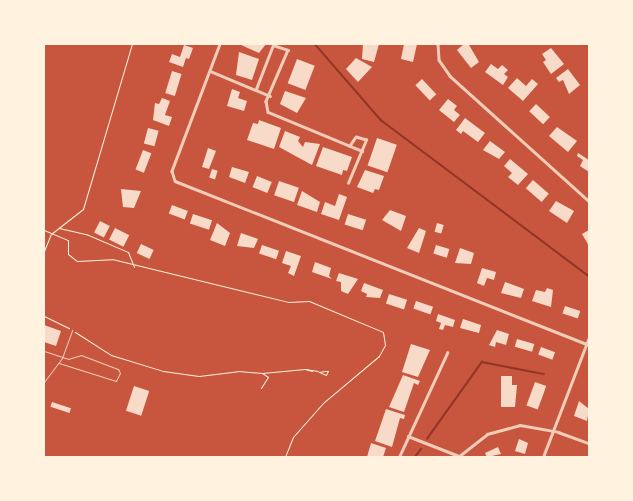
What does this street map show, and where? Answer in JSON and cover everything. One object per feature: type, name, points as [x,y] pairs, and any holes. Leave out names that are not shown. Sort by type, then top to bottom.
[{"type":"street","points":[[220,44],[172,171],[175,180],[589,345]]},
{"type":"street","points":[[438,44],[439,60],[450,76],[589,201]]},
{"type":"street","points":[[256,89],[273,45],[288,50],[266,104],[270,114],[362,151]]},
{"type":"street","points":[[210,71],[270,96]]},
{"type":"street","points":[[348,183],[366,142],[363,137],[356,137],[350,146]]},
{"type":"street","points":[[543,457],[585,344],[589,337]]},
{"type":"street","points":[[399,457],[447,353]]},
{"type":"street","points":[[408,436],[458,456],[496,430],[527,425],[553,431],[589,443]]},
{"type":"lane","points":[[44,382],[62,358],[72,330]]},
{"type":"lane","points":[[44,351],[62,358],[81,355],[118,369],[119,379],[109,380],[59,363]]},
{"type":"path","points":[[44,251],[51,234],[83,209],[132,44]]},
{"type":"path","points":[[59,228],[86,234],[128,252],[134,267]]},
{"type":"path","points":[[44,230],[68,240],[68,254],[77,261],[106,258],[134,267],[288,302],[308,301],[383,332],[384,345],[379,356],[323,403],[293,437],[285,457]]},
{"type":"path","points":[[44,316],[72,330],[111,355],[163,371],[200,376],[238,371],[262,374],[305,369],[319,372]]},
{"type":"path","points":[[261,388],[268,377],[262,374]]},
{"type":"building","points":[[239,44],[266,44],[259,53]]},
{"type":"building","points":[[363,44],[379,44],[374,62],[362,59]]},
{"type":"building","points":[[404,44],[417,44],[413,62],[401,59]]},
{"type":"building","points":[[464,44],[469,45],[479,62],[471,68],[457,50]]},
{"type":"building","points":[[184,45],[193,48],[189,59],[186,58],[183,67],[169,62],[172,54],[180,57]]},
{"type":"building","points":[[551,48],[564,64],[551,74],[543,62],[546,60],[542,54]]},
{"type":"building","points":[[239,52],[259,59],[252,80],[236,75]]},
{"type":"building","points":[[356,58],[372,67],[358,82],[346,69]]},
{"type":"building","points":[[297,59],[315,66],[305,90],[288,83]]},
{"type":"building","points":[[491,64],[498,69],[502,65],[508,70],[504,74],[508,77],[503,85],[485,72]]},
{"type":"building","points":[[568,69],[580,85],[569,94],[563,80],[559,82],[556,78]]},
{"type":"building","points":[[172,71],[182,74],[175,96],[165,93]]},
{"type":"building","points":[[517,78],[526,86],[532,79],[538,84],[523,101],[508,88]]},
{"type":"building","points":[[422,79],[436,94],[430,100],[415,85]]},
{"type":"building","points":[[232,89],[240,92],[238,98],[247,101],[244,111],[227,106]]},
{"type":"building","points":[[285,91],[306,98],[297,113],[280,104]]},
{"type":"building","points":[[162,98],[170,101],[165,115],[172,117],[169,126],[153,120],[155,103],[159,104]]},
{"type":"building","points":[[448,99],[457,106],[454,110],[460,115],[454,122],[439,110]]},
{"type":"building","points":[[536,104],[550,117],[543,124],[529,111]]},
{"type":"building","points":[[465,118],[485,133],[478,142],[463,131],[461,134],[456,130]]},
{"type":"building","points":[[259,120],[281,128],[274,149],[247,140],[253,123],[258,124]]},
{"type":"building","points":[[557,127],[577,141],[568,152],[549,136]]},
{"type":"building","points":[[148,128],[159,131],[154,146],[144,143]]},
{"type":"building","points":[[285,131],[300,137],[298,141],[303,147],[305,142],[320,144],[312,165],[279,147]]},
{"type":"building","points":[[377,138],[397,145],[387,172],[368,165]]},
{"type":"building","points":[[490,141],[505,152],[499,159],[483,150]]},
{"type":"building","points":[[323,147],[352,157],[347,171],[343,170],[342,175],[316,166]]},
{"type":"building","points":[[208,148],[216,151],[209,169],[202,167]]},
{"type":"building","points":[[143,150],[151,153],[144,173],[135,170]]},
{"type":"building","points":[[578,153],[589,160],[589,172],[580,166],[583,160],[577,156]]},
{"type":"building","points":[[510,159],[528,174],[518,185],[508,177],[512,173],[504,166]]},
{"type":"building","points":[[232,167],[249,172],[245,183],[229,177]]},
{"type":"building","points":[[212,169],[218,171],[215,179],[209,178]]},
{"type":"building","points":[[365,170],[384,176],[379,190],[375,189],[373,193],[357,187]]},
{"type":"building","points":[[257,176],[272,182],[267,193],[253,187]]},
{"type":"building","points":[[533,180],[549,194],[542,202],[526,188]]},
{"type":"building","points":[[279,181],[299,188],[294,202],[274,195]]},
{"type":"building","points":[[121,189],[141,191],[134,208],[123,207]]},
{"type":"building","points":[[302,191],[320,202],[317,212],[297,205]]},
{"type":"building","points":[[339,194],[347,197],[339,220],[321,214],[325,202],[335,206]]},
{"type":"building","points":[[556,201],[574,211],[567,223],[549,211]]},
{"type":"building","points":[[172,205],[188,211],[185,219],[169,213]]},
{"type":"building","points":[[390,210],[406,216],[401,231],[382,220]]},
{"type":"building","points":[[193,214],[212,220],[209,230],[190,224]]},
{"type":"building","points":[[348,214],[366,220],[363,230],[345,224]]},
{"type":"building","points":[[100,221],[110,226],[104,238],[94,233]]},
{"type":"building","points":[[217,223],[230,233],[225,246],[210,240]]},
{"type":"building","points":[[437,223],[444,225],[441,234],[435,232]]},
{"type":"building","points":[[115,228],[129,235],[123,247],[109,240]]},
{"type":"building","points":[[419,228],[426,231],[419,253],[407,248]]},
{"type":"building","points":[[589,230],[589,246],[582,234]]},
{"type":"building","points":[[241,233],[258,239],[254,248],[237,246]]},
{"type":"building","points":[[141,244],[154,250],[149,259],[137,253]]},
{"type":"building","points":[[262,245],[279,251],[276,259],[259,254]]},
{"type":"building","points":[[436,245],[449,249],[447,258],[433,254]]},
{"type":"building","points":[[460,248],[474,253],[471,264],[455,263]]},
{"type":"building","points":[[286,251],[301,256],[294,276],[288,273],[291,266],[282,263]]},
{"type":"building","points":[[315,262],[331,268],[329,276],[332,279],[312,272]]},
{"type":"building","points":[[482,268],[496,272],[494,280],[487,278],[484,286],[477,283]]},
{"type":"building","points":[[339,273],[358,279],[348,294],[341,291],[341,282],[336,281]]},
{"type":"building","points":[[505,282],[524,289],[521,298],[501,293]]},
{"type":"building","points":[[364,283],[383,290],[380,298],[366,297],[367,294],[361,291]]},
{"type":"building","points":[[547,288],[553,290],[551,307],[532,301],[536,290],[545,292]]},
{"type":"building","points":[[389,294],[407,300],[404,309],[386,304]]},
{"type":"building","points":[[416,301],[433,307],[430,314],[413,309]]},
{"type":"building","points":[[565,306],[580,311],[578,319],[563,314]]},
{"type":"building","points":[[438,314],[455,320],[453,327],[445,325],[443,330],[439,329],[441,323],[436,321]]},
{"type":"building","points":[[463,319],[481,325],[479,333],[460,328]]},
{"type":"building","points":[[44,325],[61,331],[56,346],[44,342]]},
{"type":"building","points":[[497,330],[509,334],[506,345],[496,342],[495,347],[489,345]]},
{"type":"building","points":[[517,339],[534,344],[532,352],[515,347]]},
{"type":"building","points":[[411,344],[430,350],[418,377],[402,372]]},
{"type":"building","points":[[541,347],[555,352],[552,360],[538,355]]},
{"type":"building","points":[[403,375],[420,381],[418,385],[414,383],[404,412],[389,407]]},
{"type":"building","points":[[501,376],[512,376],[512,385],[517,385],[515,407],[501,407]]},
{"type":"building","points":[[535,382],[546,386],[538,410],[526,405]]},
{"type":"building","points":[[134,386],[149,391],[141,416],[126,411]]},
{"type":"building","points":[[579,401],[589,409],[587,421],[574,416]]},
{"type":"building","points":[[52,402],[71,408],[69,413],[50,407]]},
{"type":"building","points":[[386,409],[405,415],[404,419],[400,418],[392,447],[375,441]]},
{"type":"building","points":[[519,439],[528,443],[525,454],[515,451]]},
{"type":"building","points":[[371,443],[386,448],[383,457],[367,457]]},
{"type":"building","points":[[498,447],[501,454],[487,457],[485,453]]},
{"type":"waterway","points":[[315,44],[381,120],[589,276]]},
{"type":"waterway","points":[[427,439],[482,362],[544,374]]},
{"type":"waterway","points":[[415,457],[421,449]]}]
